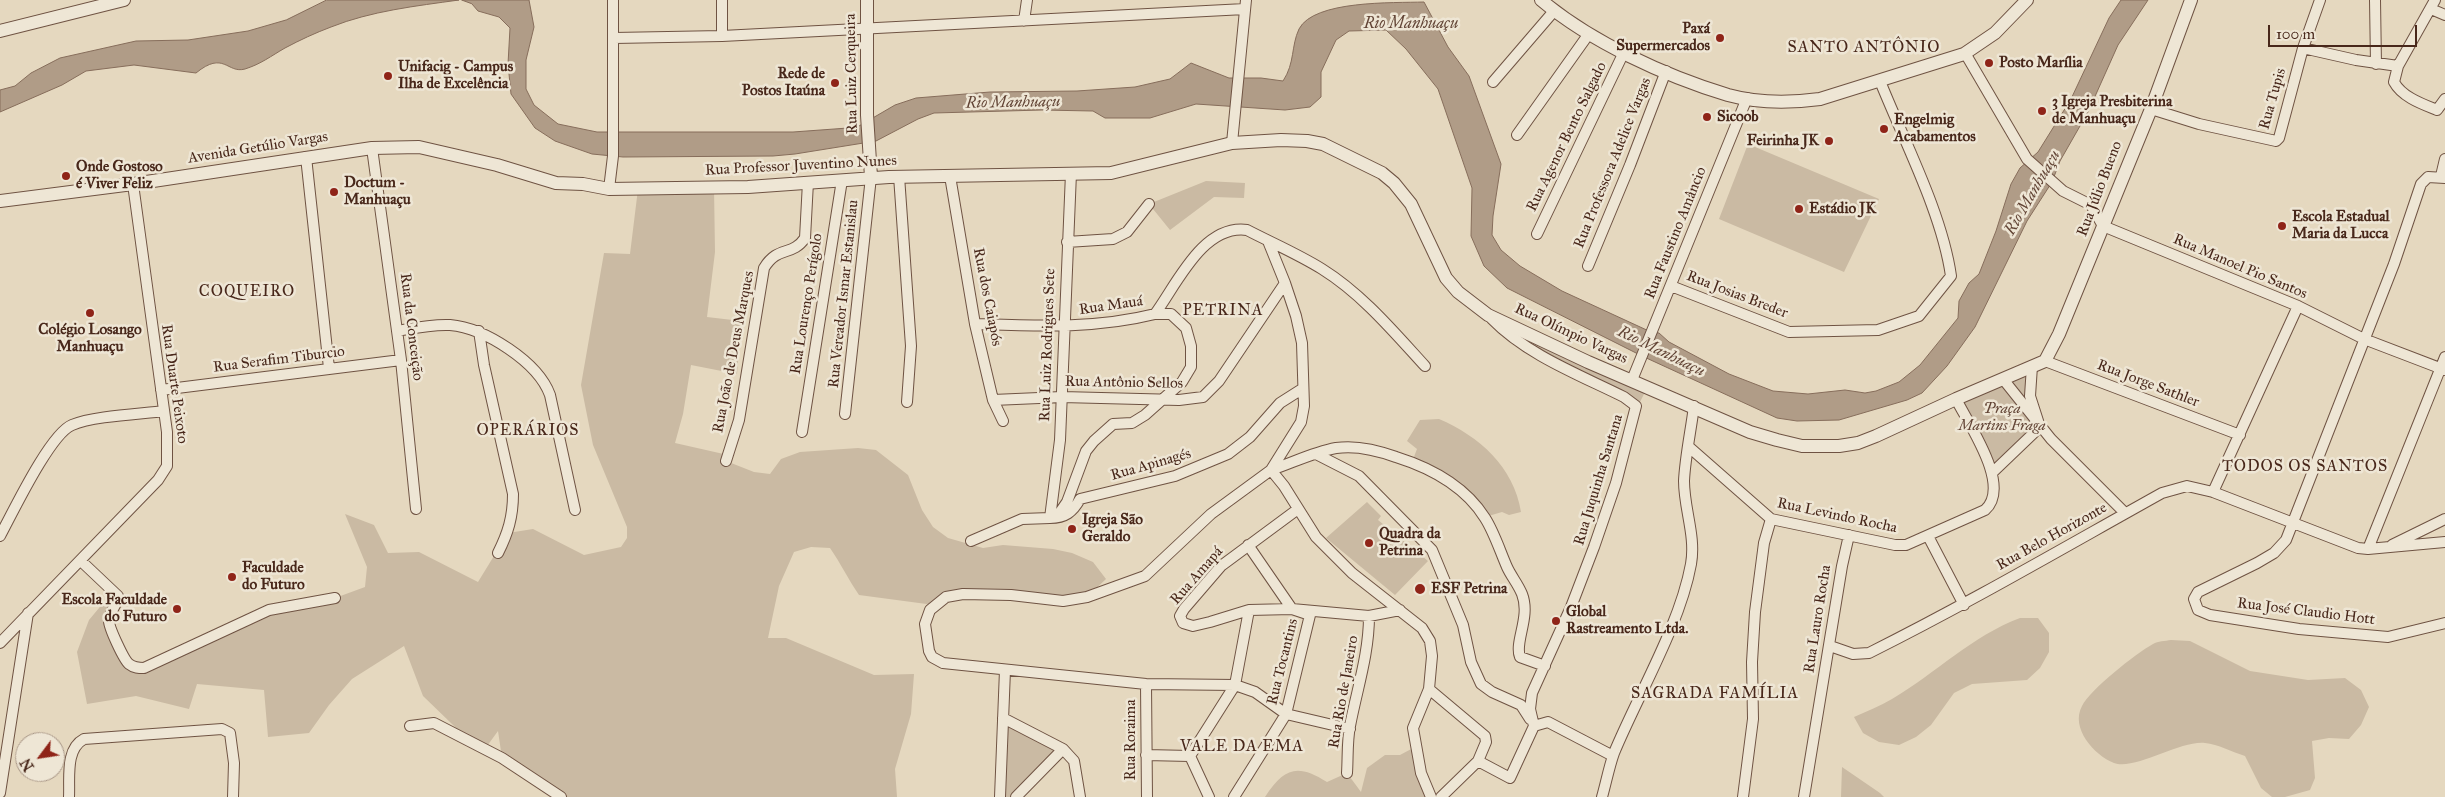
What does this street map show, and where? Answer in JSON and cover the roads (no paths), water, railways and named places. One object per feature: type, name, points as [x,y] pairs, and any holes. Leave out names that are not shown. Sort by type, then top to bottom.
[{"type":"street","points":[[0,31],[124,0]]},
{"type":"street","points":[[609,189],[613,126],[613,0]]},
{"type":"street","points":[[722,0],[722,36]]},
{"type":"street","name":"Rua Luiz Cerqueira","points":[[867,0],[867,115],[871,177]]},
{"type":"street","points":[[1024,21],[1027,0]]},
{"type":"street","points":[[1541,0],[1588,35],[1666,71],[1728,95],[1800,102],[1820,99],[1965,53],[1995,33],[2027,0]]},
{"type":"street","name":"Rua Júlio Bueno","points":[[2045,361],[2059,334],[2151,108],[2191,0]]},
{"type":"street","name":"Rua Tupis","points":[[2151,108],[2199,124],[2276,141],[2279,138],[2303,48],[2320,0]]},
{"type":"street","points":[[2375,0],[2376,64]]},
{"type":"street","points":[[2445,15],[2433,4],[2396,71],[2394,82],[2402,91],[2416,101],[2441,112],[2445,99]]},
{"type":"street","points":[[614,38],[722,36],[1024,21],[1246,5],[1232,143]]},
{"type":"street","points":[[1493,82],[1554,11]]},
{"type":"street","points":[[0,21],[14,28]]},
{"type":"street","points":[[1517,135],[1588,35]]},
{"type":"street","points":[[2303,48],[2376,64],[2396,71]]},
{"type":"street","name":"Rua Agenor Bento Salgado","points":[[1538,234],[1624,52]]},
{"type":"street","points":[[1965,53],[2027,159],[2063,191],[2091,205],[2103,226]]},
{"type":"street","name":"Rua Professora Adelice Vargas","points":[[1588,266],[1666,71]]},
{"type":"street","name":"Rua Josias Breder","points":[[1671,286],[1789,332],[1878,330],[1919,316],[1951,276],[1948,260],[1927,194],[1880,81]]},
{"type":"street","name":"Rua Faustino Amâncio","points":[[1632,380],[1747,98]]},
{"type":"street","name":"Rua Olímpio Vargas","points":[[1232,143],[1281,140],[1323,144],[1339,154],[1382,173],[1401,190],[1410,204],[1446,278],[1458,292],[1488,315],[1750,432],[1777,440],[1802,446],[1839,446],[1858,443],[1956,398],[2045,361]]},
{"type":"street","name":"Rua Professor Juventino Nunes","points":[[372,148],[419,147],[497,165],[556,183],[609,189],[748,186],[899,176],[1122,171],[1232,143]]},
{"type":"street","name":"Avenida Getúlio Vargas","points":[[0,201],[133,184],[372,148]]},
{"type":"street","name":"Rua da Conceição","points":[[372,148],[401,360],[416,509]]},
{"type":"street","points":[[306,157],[329,368]]},
{"type":"street","points":[[2293,524],[2397,256],[2421,184],[2428,177],[2443,177],[2445,158]]},
{"type":"street","name":"Rua Luiz Rodrigues Sete","points":[[1050,518],[1062,398],[1063,328],[1071,173]]},
{"type":"street","points":[[899,176],[911,346],[907,402]]},
{"type":"street","name":"Rua dos Caiapós","points":[[950,176],[976,324],[993,400],[1003,421]]},
{"type":"street","name":"Rua Vereador Ismar Estanislau","points":[[845,414],[871,177]]},
{"type":"street","name":"Rua Lourenço Perígolo","points":[[802,432],[842,180]]},
{"type":"street","name":"Rua João de Deus Marques","points":[[726,461],[739,420],[764,268],[777,253],[793,249],[805,238],[808,182]]},
{"type":"street","name":"Rua Duarte Peixoto","points":[[0,643],[158,480],[168,466],[169,453],[164,411],[133,184]]},
{"type":"street","points":[[1067,242],[1113,239],[1127,232],[1149,204]]},
{"type":"street","name":"Rua Manoel Pio Santos","points":[[2103,226],[2298,306],[2364,339],[2443,369]]},
{"type":"street","name":"Rua Mauá","points":[[976,324],[1063,328],[1122,323],[1155,314],[1202,247],[1226,230],[1238,229],[1247,230],[1303,258],[1339,280],[1382,319],[1425,366]]},
{"type":"street","points":[[1268,241],[1285,283],[1302,343],[1304,406],[1301,422],[1271,470]]},
{"type":"street","name":"Rua Antônio Sellos","points":[[993,400],[1062,398],[1179,400],[1203,397],[1219,380],[1285,283]]},
{"type":"street","points":[[2213,492],[2298,306]]},
{"type":"street","points":[[1050,518],[1058,515],[1067,502],[1086,452],[1094,440],[1113,424],[1132,423],[1182,382],[1191,367],[1191,346],[1186,328],[1171,314],[1155,314]]},
{"type":"street","name":"Rua Juquinha Santana","points":[[1488,315],[1513,338],[1624,397],[1636,406],[1616,483],[1594,547],[1571,607],[1532,693],[1530,709],[1534,726]]},
{"type":"street","points":[[397,331],[442,325],[464,327],[479,332],[525,362],[545,382],[575,510]]},
{"type":"street","points":[[479,332],[484,365],[513,494],[513,514],[508,533],[498,553]]},
{"type":"street","points":[[2445,357],[2443,369],[2368,549],[2445,542]]},
{"type":"street","name":"Rua Serafim Tiburcio","points":[[161,390],[401,360]]},
{"type":"street","name":"Rua Jorge Sathler","points":[[2045,361],[2240,435]]},
{"type":"street","points":[[2032,366],[2030,396],[2040,427]]},
{"type":"street","points":[[2003,379],[2040,427],[2125,513]]},
{"type":"street","name":"Rua Apinagés","points":[[971,541],[1022,519],[1061,518],[1074,509],[1080,499],[1175,476],[1228,454],[1250,437],[1280,403],[1302,389]]},
{"type":"street","points":[[1956,398],[1993,472],[2040,427]]},
{"type":"street","points":[[1602,797],[1613,756],[1661,648],[1679,603],[1691,565],[1693,544],[1686,513],[1684,480],[1690,447],[1694,406]]},
{"type":"street","points":[[0,536],[44,457],[65,428],[84,422],[164,411]]},
{"type":"street","name":"Rua Levindo Rocha","points":[[1690,447],[1771,519],[1895,545],[1906,545],[1985,510],[1992,504],[1995,489],[1993,472]]},
{"type":"street","points":[[1350,729],[1286,714],[1255,692],[1235,685],[1146,684],[943,663],[932,657],[926,642],[925,624],[934,605],[946,597],[963,594],[1011,595],[1063,601],[1086,597],[1145,576],[1154,570],[1211,514],[1271,470],[1336,448],[1359,448],[1381,452],[1434,472],[1456,486],[1485,517],[1509,572],[1522,593],[1526,616],[1519,647],[1520,657],[1545,666]]},
{"type":"street","points":[[1316,454],[1359,476],[1432,550],[1463,625],[1471,662],[1481,684],[1492,692],[1521,705],[1534,726]]},
{"type":"street","points":[[1271,470],[1316,537],[1352,573],[1422,628],[1430,641],[1432,656],[1429,689],[1413,728],[1421,773],[1431,797]]},
{"type":"street","name":"Rua Belo Horizonte","points":[[1830,646],[1853,654],[1869,652],[1964,605],[2014,574],[2162,493],[2186,486],[2213,492],[2358,548],[2368,549]]},
{"type":"street","name":"Rua Amapá","points":[[1298,509],[1221,566],[1180,616],[1183,623],[1193,626],[1248,610],[1292,609],[1369,616],[1400,610]]},
{"type":"street","points":[[2388,547],[2445,518]]},
{"type":"street","points":[[1743,797],[1753,719],[1752,662],[1755,612],[1764,543],[1771,519]]},
{"type":"street","name":"Rua José Claudio Hott","points":[[2293,524],[2286,540],[2274,553],[2198,592],[2194,599],[2195,607],[2210,615],[2300,629],[2355,635],[2388,637],[2445,623]]},
{"type":"street","name":"Rua Lauro Rocha","points":[[1804,797],[1842,566],[1849,535]]},
{"type":"street","points":[[1928,536],[1964,605]]},
{"type":"street","name":"Rua Tocantins","points":[[1234,797],[1286,714],[1310,616],[1292,609],[1248,545]]},
{"type":"street","points":[[81,561],[118,596],[118,600],[110,614],[110,629],[128,663],[137,668],[144,668],[269,610],[335,598]]},
{"type":"street","points":[[1190,756],[1235,685],[1248,610]]},
{"type":"street","points":[[0,793],[28,613]]},
{"type":"street","name":"Rua Rio de Janeiro","points":[[1347,773],[1350,729],[1369,636],[1369,616]]},
{"type":"street","points":[[1000,797],[1005,670]]},
{"type":"street","name":"Rua Roraima","points":[[1146,684],[1147,797]]},
{"type":"street","points":[[1429,689],[1485,736],[1486,742],[1478,761],[1441,797]]},
{"type":"street","points":[[1003,718],[1062,749],[1074,760],[1080,797]]},
{"type":"street","points":[[1478,761],[1510,778],[1534,726],[1548,722],[1613,756]]},
{"type":"street","points":[[410,726],[434,723],[502,758],[561,797]]},
{"type":"street","points":[[0,725],[10,734]]},
{"type":"street","points":[[69,797],[71,752],[75,744],[84,739],[222,729],[230,733],[233,746],[232,797]]},
{"type":"street","points":[[1016,797],[1062,749]]},
{"type":"street","points":[[1146,755],[1190,756]]},
{"type":"street","points":[[1190,756],[1209,797]]},
{"type":"water","points":[[327,0],[459,0],[394,10],[346,21],[302,39],[245,69],[239,70],[224,64],[213,63],[196,73],[134,65],[86,71],[62,85],[0,112],[0,90],[15,86],[31,73],[60,58],[136,41],[188,40],[248,31],[286,20]]},
{"type":"water","name":"Rio Manhuaçu","points":[[462,0],[529,0],[534,27],[526,60],[526,89],[534,105],[558,124],[597,132],[793,132],[848,128],[859,126],[895,105],[916,98],[990,92],[1077,91],[1135,87],[1170,79],[1191,63],[1229,78],[1261,78],[1283,81],[1289,68],[1299,29],[1307,20],[1320,13],[1356,5],[1424,2],[1448,47],[1469,76],[1501,164],[1492,235],[1501,250],[1520,266],[1562,291],[1651,332],[1659,333],[1669,342],[1729,374],[1773,391],[1808,394],[1845,390],[1865,393],[1876,391],[1899,382],[1920,365],[1958,318],[1959,301],[1969,283],[1979,274],[1996,231],[2011,184],[2020,168],[2038,152],[2071,99],[2109,18],[2121,0],[2148,0],[2118,45],[2088,112],[2060,161],[2052,182],[2027,221],[1975,327],[1947,366],[1922,393],[1907,400],[1839,420],[1797,421],[1777,418],[1642,356],[1507,288],[1484,266],[1471,236],[1472,188],[1438,89],[1406,49],[1386,30],[1349,31],[1336,40],[1321,72],[1321,97],[1310,107],[1285,110],[1196,104],[1150,118],[1105,118],[1093,111],[1042,110],[934,113],[918,119],[876,141],[795,154],[773,156],[623,157],[592,154],[555,141],[535,128],[511,94],[508,64],[510,28],[499,17],[478,11],[472,4]]},
{"type":"place","name":"Paxá Supermercados","points":[[1720,38]]},
{"type":"place","name":"Posto Marília","points":[[1989,63]]},
{"type":"place","name":"Unifacig - Campus Ilha de Excelência","points":[[388,76]]},
{"type":"place","name":"Rede de Postos Itaúna","points":[[835,83]]},
{"type":"place","name":"3 Igreja Presbiterina de Manhuaçu","points":[[2042,111]]},
{"type":"place","name":"Sicoob","points":[[1707,117]]},
{"type":"place","name":"Engelmig Acabamentos","points":[[1884,129]]},
{"type":"place","name":"Feirinha JK","points":[[1829,141]]},
{"type":"place","name":"Onde Gostoso é Viver Feliz","points":[[66,176]]},
{"type":"place","name":"Doctum - Manhuaçu","points":[[334,192]]},
{"type":"place","name":"Estádio JK","points":[[1799,209]]},
{"type":"place","name":"Escola Estadual Maria da Lucca","points":[[2282,226]]},
{"type":"place","name":"Colégio Losango Manhuaçu","points":[[90,313]]},
{"type":"place","name":"Igreja São Geraldo","points":[[1072,529]]},
{"type":"place","name":"Quadra da Petrina","points":[[1369,543]]},
{"type":"place","name":"Faculdade do Futuro","points":[[232,577]]},
{"type":"place","name":"ESF Petrina","points":[[1420,589]]},
{"type":"place","name":"Escola Faculdade do Futuro","points":[[177,609]]},
{"type":"place","name":"Global Rastreamento Ltda.","points":[[1556,621]]},
{"type":"district","name":"SANTO ANTÔNIO","points":[[1864,48]]},
{"type":"district","name":"COQUEIRO","points":[[247,292]]},
{"type":"district","name":"PETRINA","points":[[1223,311]]},
{"type":"district","name":"OPERÁRIOS","points":[[528,431]]},
{"type":"district","name":"TODOS OS SANTOS","points":[[2305,467]]},
{"type":"district","name":"SAGRADA FAMÍLIA","points":[[1715,694]]},
{"type":"district","name":"VALE DA EMA","points":[[1242,747]]},
{"type":"park label","name":"Praça Martins Fraga","points":[[2002,418]]}]
